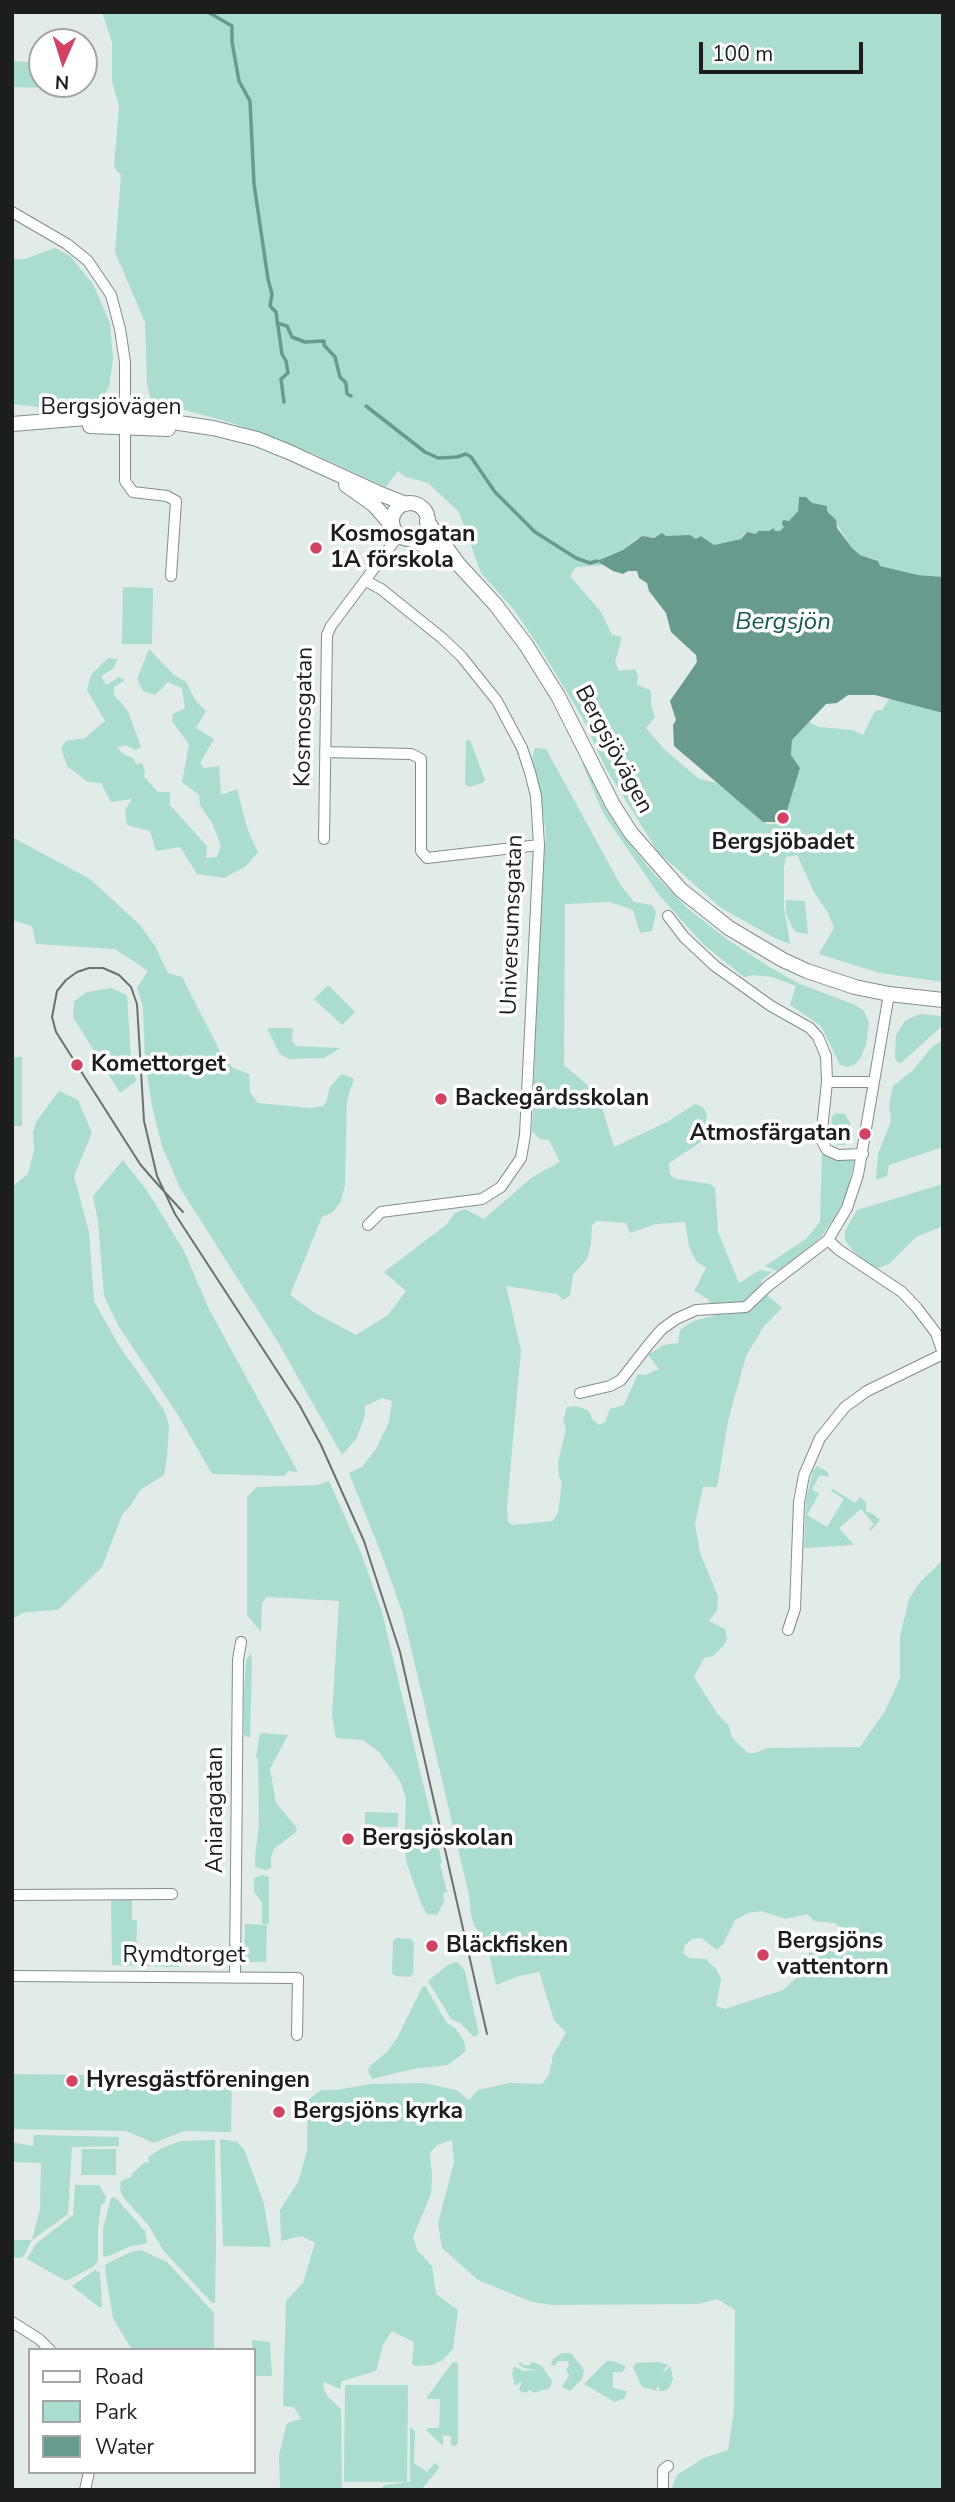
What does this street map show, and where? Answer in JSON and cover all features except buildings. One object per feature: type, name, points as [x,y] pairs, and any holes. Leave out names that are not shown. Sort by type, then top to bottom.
[{"type":"street","points":[[12,212],[67,244],[88,261],[111,295],[123,345],[125,481],[133,492],[167,496],[176,501],[171,576]]},
{"type":"street","name":"Bergsjövägen","points":[[12,424],[124,421],[203,426],[257,439],[350,478],[396,501],[420,507],[459,565],[495,604],[526,645],[558,696],[613,805],[631,833],[681,890],[729,928],[783,960],[831,980],[889,994],[943,1000]]},
{"type":"street","name":"Bergsjövägen","points":[[12,432],[124,421],[211,434],[272,451],[359,492],[401,534],[459,565]]},
{"type":"street","points":[[407,504],[395,511],[392,519],[401,534],[422,534],[427,521]]},
{"type":"street","name":"Kosmosgatan","points":[[324,839],[327,635],[401,534]]},
{"type":"street","name":"Universumsgatan","points":[[366,581],[381,589],[442,638],[473,670],[497,701],[522,748],[530,772],[536,796],[539,845],[525,1135],[521,1158],[501,1187],[482,1199],[381,1212],[368,1225]]},
{"type":"street","points":[[325,752],[411,754],[421,759],[421,851],[427,858],[539,845]]},
{"type":"street","points":[[668,916],[684,937],[715,966],[771,1006],[810,1028],[818,1037],[826,1056],[827,1082],[821,1139],[827,1150],[838,1155],[863,1154]]},
{"type":"street","points":[[580,1393],[610,1386],[621,1380],[662,1329],[676,1319],[696,1310],[746,1307],[768,1286],[828,1240],[847,1208],[863,1154],[889,994]]},
{"type":"street","points":[[827,1082],[873,1082]]},
{"type":"street","points":[[788,1630],[795,1609],[799,1502],[804,1475],[820,1438],[845,1408],[867,1391],[943,1354],[936,1334],[902,1292],[828,1240]]},
{"type":"street","name":"Aniaragatan","points":[[235,1978],[238,1660],[241,1642]]},
{"type":"street","points":[[12,1895],[172,1894]]},
{"type":"street","name":"Rymdtorget","points":[[12,1976],[298,1978],[297,2035]]},
{"type":"street","points":[[12,2322],[48,2348]]},
{"type":"street","points":[[663,2490],[663,2470],[668,2466]]},
{"type":"green space","points":[[102,12],[943,12],[943,577],[918,575],[880,566],[877,560],[860,555],[852,549],[830,513],[799,497],[798,510],[780,531],[758,531],[756,535],[744,533],[741,539],[714,545],[701,536],[696,539],[666,536],[637,538],[623,550],[603,558],[601,564],[606,565],[576,567],[570,576],[601,612],[612,635],[622,637],[615,662],[619,671],[635,669],[637,684],[651,691],[651,705],[655,717],[646,728],[664,749],[699,779],[717,783],[767,824],[780,824],[786,814],[800,768],[791,755],[792,740],[809,722],[819,727],[853,730],[863,735],[875,711],[882,710],[890,698],[943,713],[943,982],[880,973],[819,954],[834,928],[797,855],[786,857],[784,867],[784,907],[790,944],[721,908],[658,852],[606,769],[582,717],[545,656],[515,611],[481,573],[459,512],[428,483],[406,477],[398,471],[386,487],[314,454],[235,424],[152,404],[147,384],[145,322],[115,252],[121,175],[114,167],[119,106],[112,81],[112,42]]},
{"type":"green space","points":[[12,61],[28,62],[28,87],[12,87]]},
{"type":"green space","points":[[55,248],[70,256],[93,284],[110,323],[113,359],[109,387],[100,401],[82,405],[48,408],[12,404],[12,259],[25,259]]},
{"type":"green space","points":[[123,587],[153,588],[152,644],[122,644]]},
{"type":"green space","points":[[149,649],[174,675],[186,682],[195,700],[206,711],[196,728],[214,739],[200,763],[204,768],[219,766],[221,795],[237,789],[247,828],[258,852],[246,866],[224,878],[197,874],[180,847],[156,851],[150,831],[127,825],[125,810],[132,799],[111,802],[101,783],[88,782],[67,766],[61,748],[66,741],[85,738],[105,721],[87,690],[91,675],[108,658],[118,659],[113,669],[101,676],[106,685],[119,677],[125,680],[114,687],[114,695],[128,711],[141,747],[136,750],[125,745],[117,748],[133,758],[136,764],[142,763],[144,777],[158,792],[170,792],[170,805],[207,846],[206,858],[217,857],[221,846],[212,823],[200,805],[199,795],[182,782],[189,744],[172,721],[173,714],[185,708],[182,688],[168,682],[155,695],[143,691],[137,679]]},
{"type":"green space","points":[[470,740],[485,780],[469,787],[465,784],[466,741]]},
{"type":"green space","points":[[535,748],[546,749],[620,884],[634,902],[652,905],[656,912],[652,931],[640,933],[633,910],[610,902],[565,904],[564,1065],[598,1094],[614,1147],[667,1122],[695,1104],[703,1107],[707,1114],[704,1140],[669,1163],[670,1175],[677,1179],[710,1184],[715,1188],[718,1232],[739,1283],[760,1270],[772,1272],[761,1281],[768,1296],[782,1308],[764,1326],[746,1356],[728,1421],[717,1487],[703,1487],[695,1524],[700,1553],[718,1596],[717,1610],[709,1621],[725,1629],[727,1638],[725,1644],[713,1656],[704,1658],[694,1677],[716,1712],[729,1726],[736,1742],[748,1753],[767,1748],[860,1747],[885,1711],[900,1678],[900,1636],[909,1599],[920,1582],[943,1560],[943,2490],[671,2490],[677,2475],[704,2458],[728,2450],[734,2410],[735,2310],[717,2299],[698,2304],[553,2305],[532,2302],[478,2280],[442,2248],[438,2223],[454,2162],[452,2140],[437,2145],[430,2153],[431,2194],[413,2237],[417,2250],[432,2266],[436,2294],[458,2310],[453,2349],[443,2360],[432,2365],[416,2366],[412,2364],[414,2342],[392,2331],[383,2345],[376,2371],[342,2381],[340,2389],[324,2382],[327,2396],[341,2409],[342,2490],[280,2490],[279,2455],[286,2426],[301,2419],[294,2407],[283,2406],[286,2301],[303,2283],[315,2243],[302,2236],[281,2241],[280,2210],[298,2182],[307,2151],[308,2100],[321,2090],[370,2084],[424,2083],[456,2090],[469,2100],[478,2090],[510,2083],[542,2084],[549,2075],[553,2055],[566,2033],[554,2020],[539,1972],[496,1985],[487,1945],[471,1915],[469,1895],[403,1614],[349,1473],[362,1467],[376,1449],[389,1422],[392,1401],[382,1398],[365,1406],[365,1415],[357,1438],[342,1455],[278,1342],[180,1188],[162,1146],[152,1106],[145,1060],[143,1007],[137,988],[148,971],[115,949],[36,944],[32,926],[12,920],[12,837],[90,879],[140,925],[155,946],[168,973],[182,977],[224,1059],[233,1068],[249,1074],[250,1092],[258,1103],[310,1108],[323,1106],[330,1087],[342,1074],[354,1079],[347,1100],[345,1185],[341,1201],[333,1212],[322,1217],[290,1295],[315,1313],[356,1335],[388,1315],[406,1291],[384,1272],[446,1225],[455,1213],[465,1209],[484,1219],[531,1178],[560,1162],[549,1140],[540,1139],[532,1131],[546,836],[532,758]],"holes":[[[597,1221],[626,1223],[630,1233],[656,1224],[685,1222],[689,1247],[696,1261],[706,1268],[694,1291],[708,1299],[714,1316],[693,1321],[680,1330],[678,1343],[663,1345],[648,1355],[659,1369],[645,1375],[638,1374],[624,1405],[610,1409],[605,1422],[599,1425],[592,1419],[589,1411],[577,1406],[567,1407],[563,1421],[566,1429],[558,1462],[562,1482],[558,1513],[553,1521],[512,1525],[508,1521],[507,1507],[521,1350],[506,1286],[557,1294],[563,1300],[570,1296],[573,1275],[587,1259],[592,1225]],[[761,1911],[786,1919],[807,1914],[814,1921],[834,1923],[842,1928],[841,1938],[828,1943],[813,1940],[803,1972],[783,1990],[725,2009],[716,2006],[721,1979],[717,1970],[706,1959],[689,1958],[683,1953],[685,1945],[692,1939],[701,1938],[717,1950],[735,1920],[748,1913]]]},
{"type":"green space","points":[[584,762],[607,811],[624,837],[687,908],[728,940],[771,968],[800,984],[864,1011],[869,1023],[866,1045],[854,1065],[840,1065],[821,1026],[790,1005],[796,986],[772,977],[744,977],[703,944],[659,895],[603,813],[582,763]]},
{"type":"green space","points":[[786,900],[805,901],[808,934],[796,932],[792,927],[786,913]]},
{"type":"green space","points":[[328,985],[355,1012],[342,1025],[314,999]]},
{"type":"green space","points":[[111,988],[127,995],[131,1058],[136,1081],[120,1093],[73,1017],[74,1001],[87,992]]},
{"type":"green space","points":[[919,1014],[943,1016],[943,1025],[901,1063],[897,1062],[896,1035],[905,1021]]},
{"type":"green space","points":[[267,1028],[293,1028],[292,1041],[296,1046],[341,1048],[324,1058],[289,1059],[280,1054]]},
{"type":"green space","points":[[943,1040],[943,1147],[889,1165],[887,1176],[876,1180],[878,1154],[891,1121],[889,1104],[893,1086],[913,1070],[932,1047]]},
{"type":"green space","points":[[12,1057],[22,1057],[22,1126],[12,1126]]},
{"type":"green space","points":[[59,1091],[78,1100],[92,1133],[74,1176],[89,1232],[94,1301],[118,1344],[164,1410],[169,1426],[167,1457],[164,1475],[140,1490],[122,1515],[102,1567],[58,1610],[25,1612],[12,1619],[12,1187],[28,1174],[34,1150],[33,1133],[36,1122]]},
{"type":"green space","points":[[836,1113],[845,1114],[851,1125],[850,1131],[854,1135],[845,1145],[837,1145],[831,1139],[832,1116]]},
{"type":"green space","points":[[822,1151],[837,1161],[854,1161],[847,1193],[838,1212],[821,1237],[794,1259],[777,1271],[765,1266],[806,1239],[820,1222]]},
{"type":"green space","points":[[123,1160],[148,1192],[184,1251],[208,1307],[298,1472],[288,1471],[285,1476],[212,1474],[178,1415],[119,1327],[104,1296],[98,1221],[93,1196]]},
{"type":"green space","points":[[943,1184],[943,1226],[916,1237],[889,1264],[878,1268],[868,1263],[853,1251],[845,1240],[845,1231],[857,1210]]},
{"type":"green space","points":[[817,1466],[828,1472],[829,1477],[820,1475],[812,1489],[819,1494],[807,1515],[827,1527],[844,1499],[831,1491],[833,1489],[855,1503],[860,1497],[866,1502],[866,1511],[880,1520],[871,1531],[869,1529],[874,1524],[861,1509],[839,1528],[854,1545],[804,1548],[806,1499],[813,1471]]},
{"type":"green space","points":[[329,1481],[361,1553],[382,1612],[442,1862],[440,1864],[447,1892],[443,1893],[444,1902],[437,1915],[427,1914],[422,1906],[407,1864],[404,1847],[406,1799],[400,1781],[379,1752],[363,1740],[336,1738],[332,1715],[339,1601],[267,1597],[262,1603],[261,1632],[247,1615],[247,1497],[257,1487],[317,1485]]},
{"type":"green space","points":[[251,1652],[250,1738],[244,1735],[244,1695],[246,1661]]},
{"type":"green space","points":[[260,1733],[288,1735],[270,1769],[276,1803],[297,1828],[296,1832],[274,1849],[271,1868],[266,1870],[255,1867],[259,1824],[256,1757]]},
{"type":"green space","points":[[365,1812],[398,1813],[398,1827],[365,1827]]},
{"type":"green space","points":[[262,1875],[269,1877],[269,1924],[262,1924],[262,1902],[254,1892],[254,1878]]},
{"type":"green space","points":[[132,1900],[132,1920],[137,1920],[136,1962],[179,1963],[179,1967],[112,1965],[111,1902]]},
{"type":"green space","points":[[245,1924],[267,1925],[266,1962],[244,1962]]},
{"type":"green space","points":[[396,1938],[411,1939],[414,1942],[413,1974],[409,1977],[395,1976],[392,1973],[393,1941]]},
{"type":"green space","points":[[457,1962],[465,1971],[479,2034],[474,2037],[460,2023],[451,2019],[428,1981],[449,1964]]},
{"type":"green space","points":[[423,1986],[446,2022],[456,2029],[464,2041],[466,2051],[448,2065],[413,2069],[372,2079],[368,2071],[370,2066],[387,2052],[397,2038]]},
{"type":"green space","points":[[12,2074],[232,2077],[231,2132],[184,2131],[154,2143],[126,2131],[12,2129]]},
{"type":"green space","points":[[34,2135],[119,2137],[119,2146],[72,2147],[68,2214],[32,2240],[40,2209],[41,2163],[12,2162],[12,2142],[33,2146]]},
{"type":"green space","points":[[220,2139],[237,2142],[244,2149],[264,2204],[271,2247],[223,2246]]},
{"type":"green space","points":[[215,2140],[215,2303],[212,2303],[163,2250],[149,2226],[123,2197],[120,2189],[121,2181],[131,2177],[145,2162],[149,2163],[148,2157],[160,2149],[180,2141]]},
{"type":"green space","points":[[82,2149],[116,2149],[116,2175],[81,2175]]},
{"type":"green space","points":[[75,2185],[99,2185],[106,2197],[105,2203],[101,2205],[98,2228],[98,2261],[94,2266],[66,2281],[27,2259],[36,2244],[73,2215]]},
{"type":"green space","points":[[115,2197],[145,2231],[147,2243],[106,2257],[103,2255],[103,2228],[111,2198]]},
{"type":"green space","points":[[12,2240],[32,2240],[23,2257],[12,2257]]},
{"type":"green space","points":[[141,2250],[167,2262],[214,2313],[214,2348],[131,2348],[113,2318],[105,2269],[106,2264]]},
{"type":"green space","points":[[95,2270],[100,2273],[100,2308],[72,2286]]},
{"type":"green space","points":[[252,2340],[270,2342],[272,2376],[256,2376],[256,2348],[252,2348]]},
{"type":"green space","points":[[562,2353],[571,2353],[584,2370],[582,2379],[570,2391],[562,2387],[569,2376],[566,2369],[569,2366],[568,2361],[558,2361],[555,2366],[551,2365],[553,2359]]},
{"type":"green space","points":[[607,2361],[614,2361],[626,2367],[622,2372],[613,2372],[613,2388],[627,2391],[625,2398],[615,2402],[584,2384]]},
{"type":"green space","points":[[453,2362],[458,2363],[458,2443],[451,2445],[451,2436],[443,2435],[443,2446],[427,2431],[427,2428],[439,2428],[440,2399],[427,2397]]},
{"type":"green space","points":[[521,2362],[524,2365],[530,2365],[532,2362],[542,2366],[552,2381],[550,2388],[533,2393],[531,2390],[523,2393],[519,2390],[522,2381],[515,2386],[512,2374],[514,2366],[523,2371],[537,2370],[524,2368],[518,2364]]},
{"type":"green space","points":[[659,2362],[668,2365],[663,2371],[665,2372],[670,2366],[673,2379],[669,2388],[659,2391],[659,2387],[656,2388],[657,2391],[642,2387],[633,2367],[636,2363]]},
{"type":"green space","points":[[345,2385],[408,2385],[407,2482],[344,2482]]},
{"type":"green space","points":[[410,2427],[415,2431],[414,2463],[427,2472],[435,2463],[440,2467],[421,2490],[380,2490],[384,2485],[410,2482]]},
{"type":"water","name":"Bergsjön","points":[[799,497],[806,497],[812,503],[827,506],[827,511],[836,520],[837,528],[860,555],[878,561],[880,566],[918,575],[943,577],[943,713],[875,695],[848,695],[837,703],[826,704],[792,740],[791,755],[800,768],[786,814],[780,822],[763,822],[674,746],[673,725],[676,720],[670,701],[697,662],[696,655],[671,632],[666,613],[649,591],[647,583],[639,578],[637,571],[623,574],[597,561],[623,550],[642,536],[654,538],[662,533],[666,536],[690,535],[696,539],[701,536],[714,545],[741,539],[747,532],[756,534],[758,531],[774,528],[775,531],[780,531],[784,527],[783,520],[789,521],[798,511]]},
{"type":"waterway","points":[[208,12],[232,26],[239,81],[250,101],[254,184],[272,294],[270,306],[276,312],[282,354],[288,373],[281,379],[284,402]]},
{"type":"waterway","points":[[277,323],[287,326],[292,337],[305,342],[324,341],[324,345],[335,357],[340,377],[346,383],[347,394],[351,396]]},
{"type":"waterway","points":[[366,406],[425,452],[438,458],[466,454],[471,457],[495,492],[535,532],[576,558],[590,563],[597,561]]},
{"type":"tram line","points":[[183,1212],[172,1200],[152,1178],[140,1164],[56,1032],[52,1017],[57,991],[77,972],[89,968],[103,968],[119,975],[131,987],[137,1004],[144,1121],[157,1176],[175,1214],[300,1406],[321,1445],[364,1541],[400,1652],[487,2034]]},
{"type":"place","name":"Kosmosgatan 1A förskola","points":[[316,548]]},
{"type":"place","name":"Bergsjöbadet","points":[[783,818]]},
{"type":"place","name":"Komettorget","points":[[77,1065]]},
{"type":"place","name":"Backegårdsskolan","points":[[441,1099]]},
{"type":"place","name":"Atmosfärgatan","points":[[865,1134]]},
{"type":"place","name":"Bergsjöskolan","points":[[348,1839]]},
{"type":"place","name":"Bläckfisken","points":[[432,1946]]},
{"type":"place","name":"Bergsjöns vattentorn","points":[[763,1955]]},
{"type":"place","name":"Hyresgästföreningen","points":[[72,2081]]},
{"type":"place","name":"Bergsjöns kyrka","points":[[279,2112]]}]
